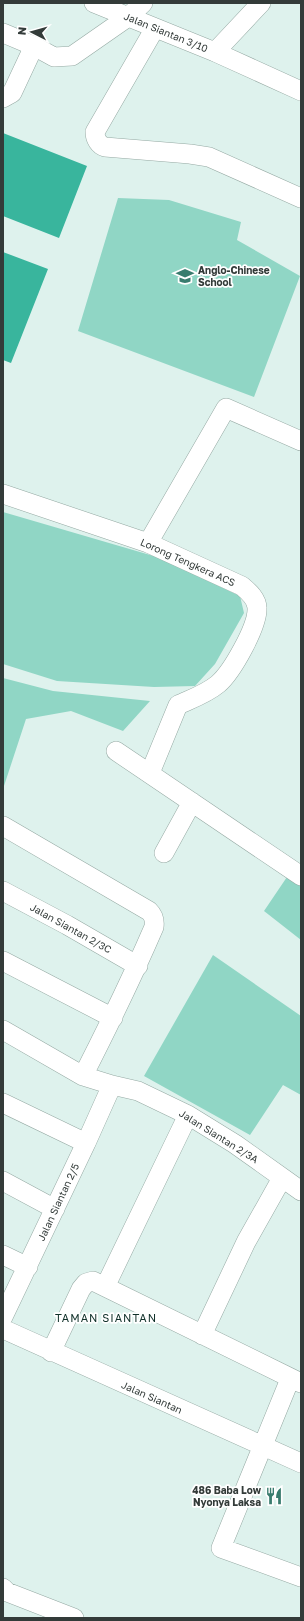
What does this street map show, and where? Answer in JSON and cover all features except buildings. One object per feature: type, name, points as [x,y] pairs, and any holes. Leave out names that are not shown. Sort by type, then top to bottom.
[{"type":"street","name":"Jalan Siantan 3/10","points":[[94,3],[215,52],[301,91]]},
{"type":"street","points":[[3,34],[34,46],[54,56],[72,56],[128,17],[143,3]]},
{"type":"street","points":[[215,52],[261,3]]},
{"type":"street","points":[[155,28],[95,132],[95,136],[101,145],[105,147],[209,157],[301,198]]},
{"type":"street","points":[[3,98],[12,93],[34,46]]},
{"type":"street","points":[[148,543],[226,408],[301,441]]},
{"type":"street","name":"Lorong Tengkera ACS","points":[[3,494],[148,543],[242,586],[253,595],[258,607],[256,622],[233,666],[219,683],[201,695],[178,705],[150,774]]},
{"type":"street","points":[[116,751],[301,876]]},
{"type":"street","points":[[164,853],[192,802]]},
{"type":"street","points":[[3,826],[148,911],[153,915],[155,921],[138,966],[83,1076]]},
{"type":"street","name":"Jalan Siantan 2/3C","points":[[3,891],[138,966]]},
{"type":"street","points":[[3,961],[113,1018]]},
{"type":"street","name":"Jalan Siantan 2/3A","points":[[3,1030],[83,1076],[138,1091],[188,1115],[235,1144],[301,1191]]},
{"type":"street","name":"Jalan Siantan 2/5","points":[[3,1317],[28,1267],[112,1085]]},
{"type":"street","points":[[3,1102],[86,1143]]},
{"type":"street","points":[[105,1287],[188,1115]]},
{"type":"street","points":[[202,1335],[246,1242],[282,1178]]},
{"type":"street","points":[[3,1180],[55,1208]]},
{"type":"street","points":[[3,1255],[28,1267]]},
{"type":"street","points":[[51,1352],[81,1289],[86,1283],[93,1281],[295,1381],[261,1446],[221,1548],[301,1577]]},
{"type":"street","name":"Jalan Siantan","points":[[3,1329],[51,1352],[301,1463]]},
{"type":"street","points":[[4,1595],[74,1618]]},
{"type":"shaded area","points":[[3,133],[87,166],[59,238],[3,216]]},
{"type":"shaded area","points":[[118,198],[169,200],[241,222],[237,240],[300,276],[254,397],[78,331]]},
{"type":"shaded area","points":[[3,252],[48,269],[11,363],[3,360]]},
{"type":"shaded area","points":[[3,512],[157,557],[240,596],[244,613],[215,664],[195,686],[154,687],[57,681],[3,664]]},
{"type":"shaded area","points":[[3,678],[53,691],[150,701],[123,731],[71,711],[26,719],[3,789]]},
{"type":"shaded area","points":[[289,874],[301,882],[301,940],[264,911]]},
{"type":"shaded area","points":[[213,955],[301,1016],[301,1095],[283,1085],[250,1135],[144,1076]]},
{"type":"place","name":"Anglo-Chinese School","points":[[185,276]]},
{"type":"place","name":"486 Baba Low Nyonya Laksa","points":[[274,1496]]},
{"type":"district","name":"TAMAN SIANTAN","points":[[106,1318]]}]
